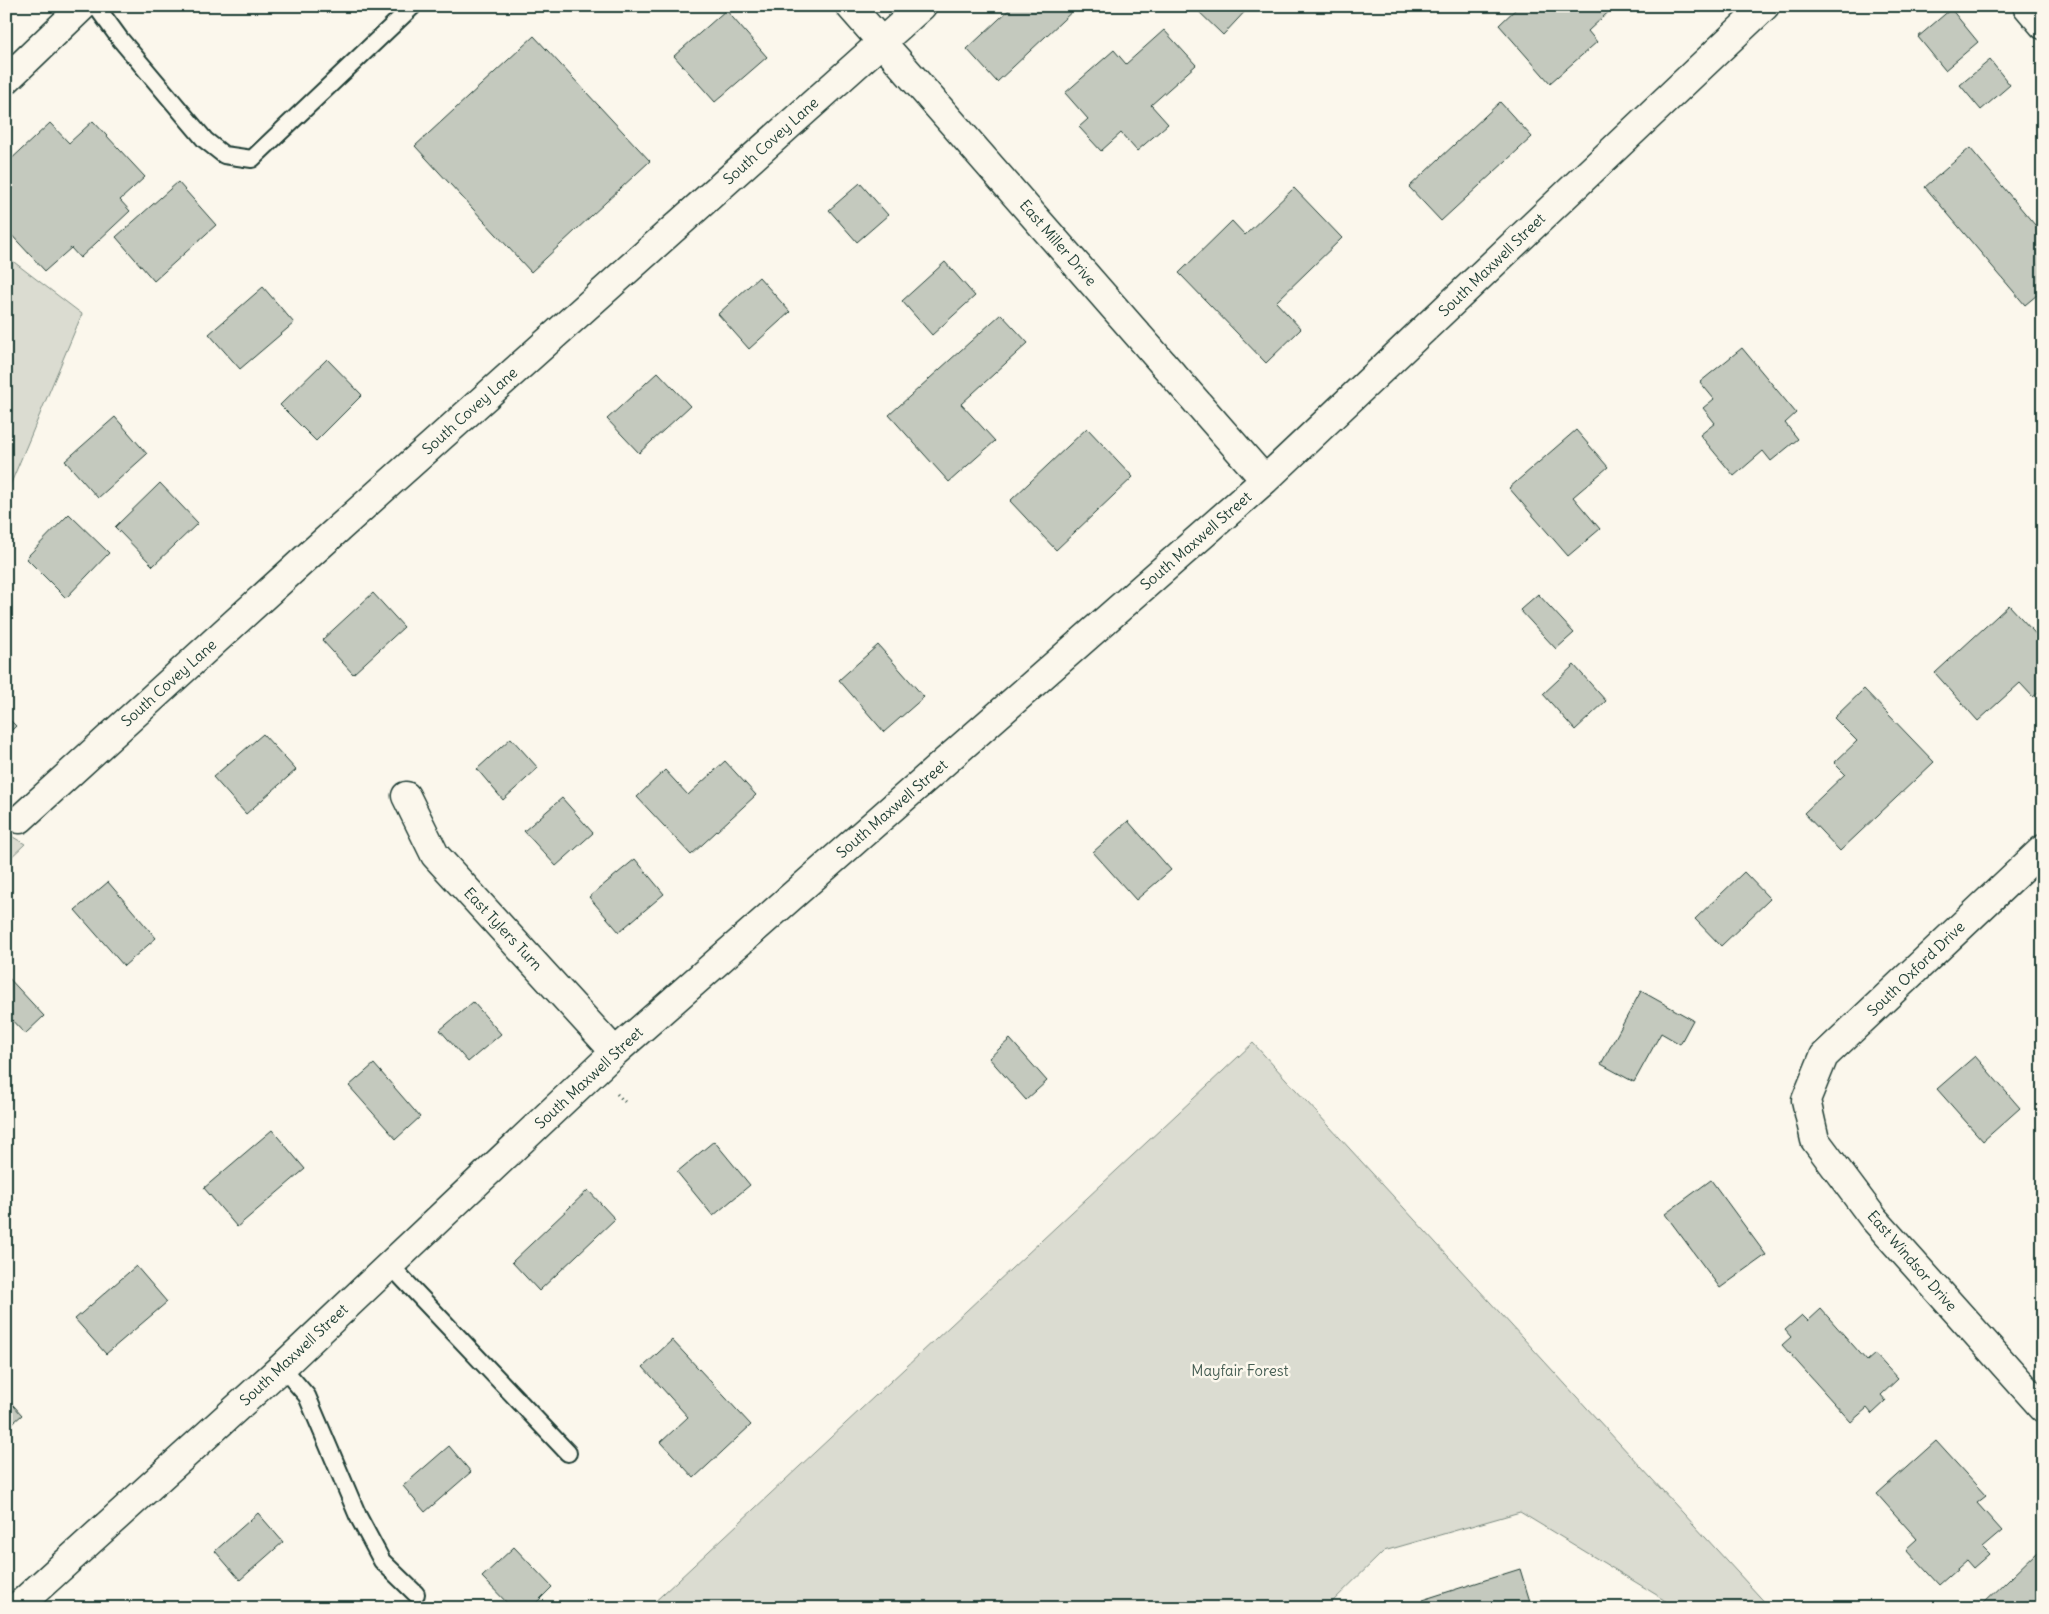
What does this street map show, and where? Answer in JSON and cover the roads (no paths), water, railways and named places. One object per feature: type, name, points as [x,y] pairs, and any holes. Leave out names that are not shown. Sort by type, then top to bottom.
[{"type":"street","points":[[6,80],[83,6]]},
{"type":"street","name":"East Miller Drive","points":[[850,6],[1266,480]]},
{"type":"street","name":"South Covey Lane","points":[[20,819],[308,556],[922,6]]},
{"type":"street","name":"South Maxwell Street","points":[[16,1608],[282,1367],[615,1052],[1266,480],[1764,6]]},
{"type":"street","points":[[2027,6],[2043,25]]},
{"type":"street","name":"East Tylers Turn","points":[[406,796],[435,856],[615,1052]]},
{"type":"street","name":"South Oxford Drive","points":[[1806,1100],[1824,1056],[2043,849]]},
{"type":"street","name":"East Windsor Drive","points":[[1806,1100],[1815,1140],[1874,1219],[2043,1408]]},
{"type":"lane","points":[[96,6],[120,39],[205,140],[224,155],[252,159],[413,6]]},
{"type":"lane","points":[[390,1265],[568,1453]]},
{"type":"lane","points":[[282,1367],[307,1396],[358,1516],[382,1561],[416,1594]]},
{"type":"park label","name":"Mayfair Forest","points":[[1240,1371]]}]
